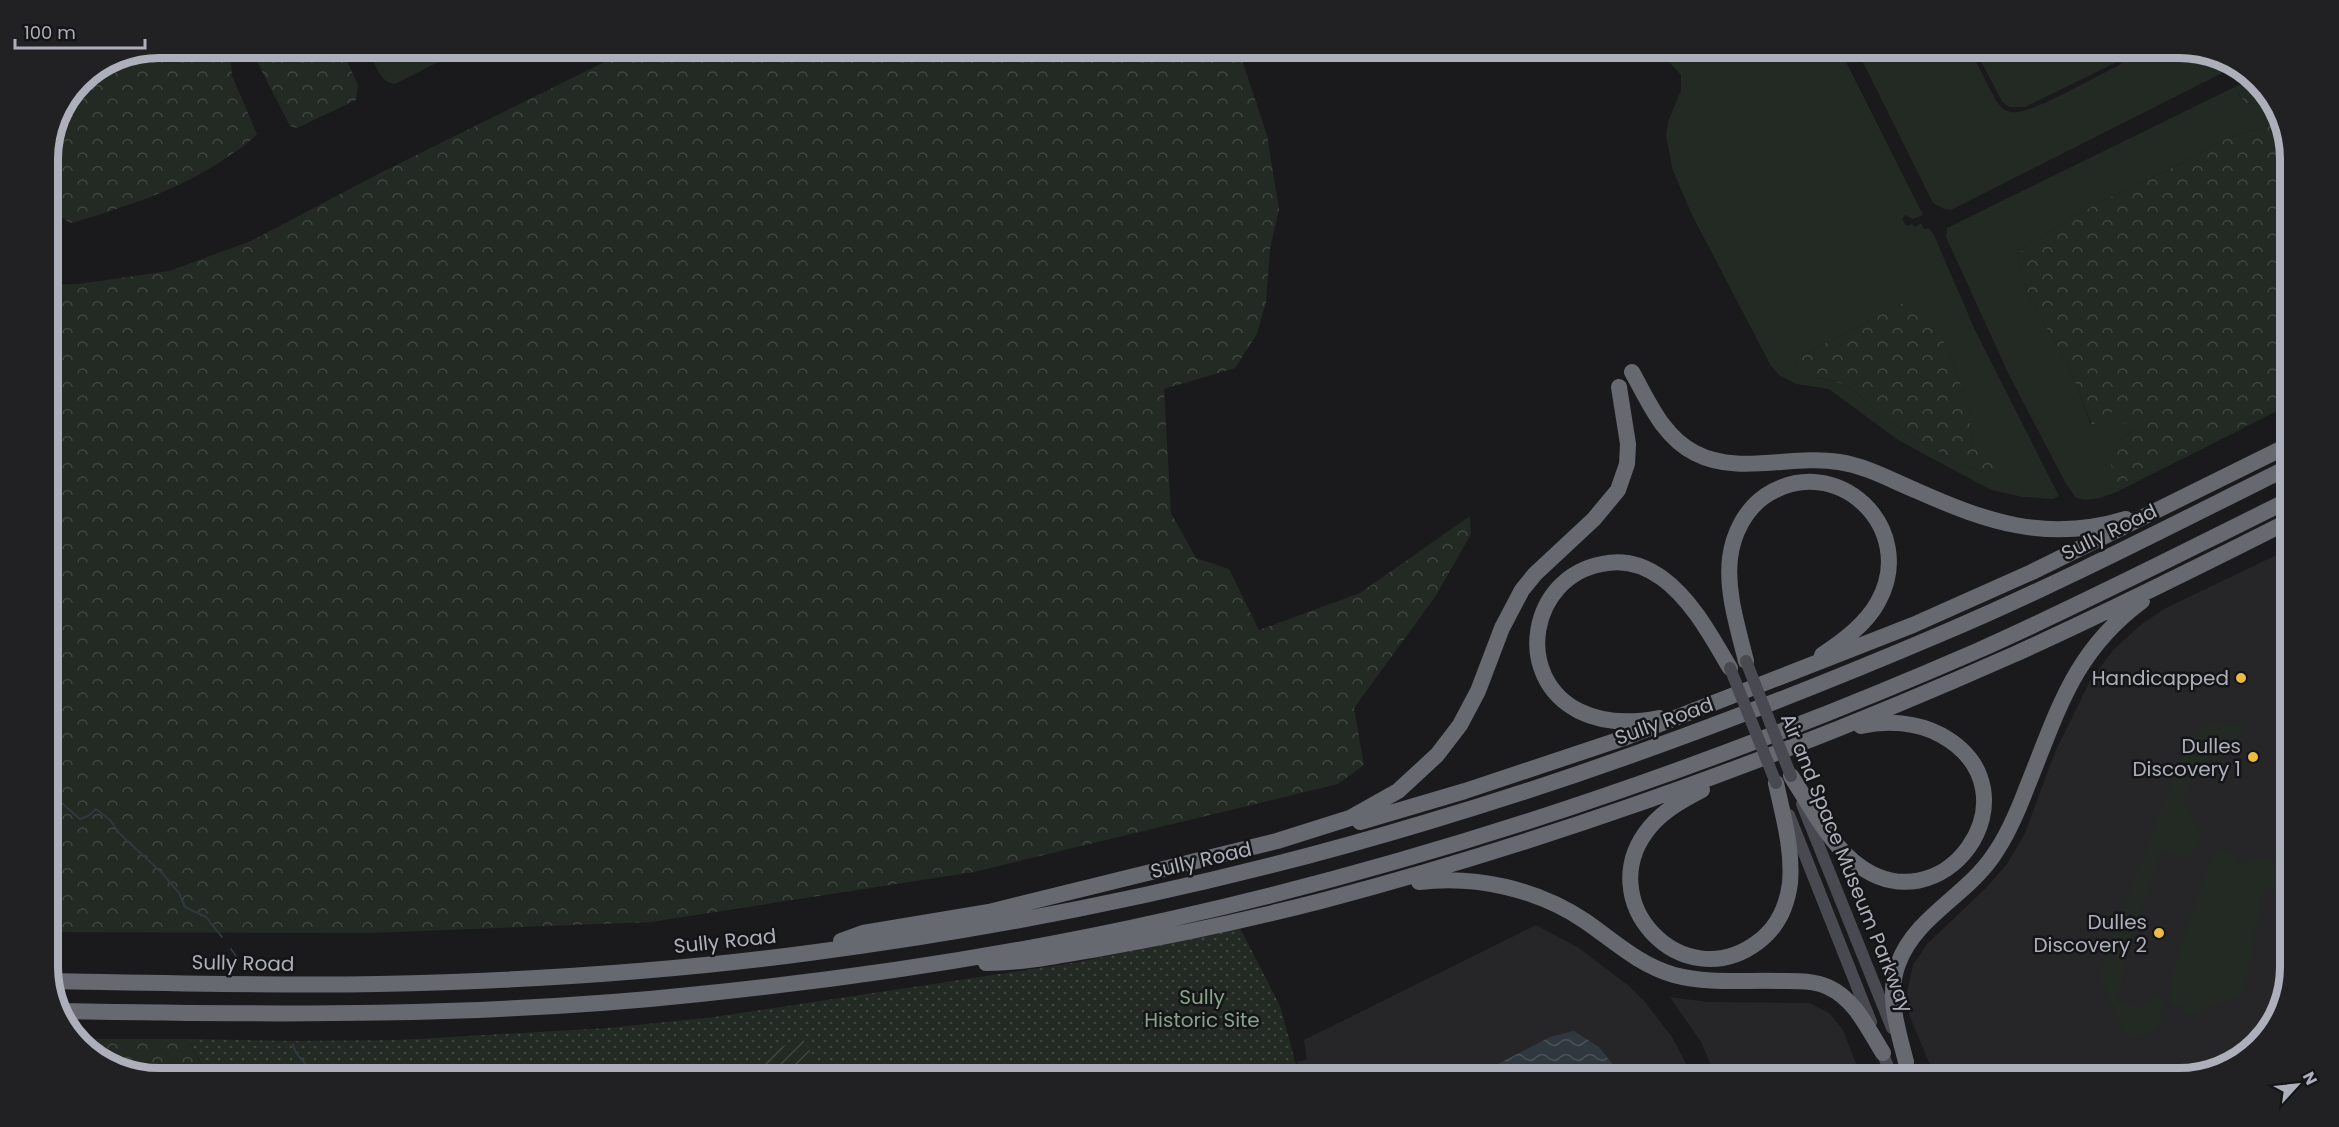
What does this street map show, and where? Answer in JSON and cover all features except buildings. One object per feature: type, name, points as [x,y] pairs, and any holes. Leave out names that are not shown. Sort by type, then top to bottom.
[{"type":"highway","points":[[1632,372],[1669,433],[1681,444],[1702,456],[1734,463],[1815,460],[1850,464],[1967,512],[2007,524],[2058,529],[2106,524],[2138,514],[2207,486]]},
{"type":"highway","points":[[1277,841],[1350,818],[1375,805],[1408,784],[1445,746],[1473,702],[1507,616],[1522,590],[1535,574],[1608,506],[1618,490],[1627,464],[1628,444],[1619,387]]},
{"type":"highway","points":[[811,953],[863,933],[989,912],[1347,825],[1494,782],[1624,738],[1726,700],[1983,595],[2280,450]]},
{"type":"highway","name":"Sully Road","points":[[60,981],[283,985],[428,982],[619,972],[811,953],[998,923],[1186,885],[1419,825],[1544,786],[1724,722],[1944,633],[2107,557],[2280,471]]},
{"type":"highway","points":[[1738,665],[1730,570],[1732,547],[1744,518],[1761,500],[1774,491],[1790,485],[1806,482],[1823,483],[1850,493],[1872,511],[1885,535],[1889,562],[1881,595],[1873,610],[1861,624],[1836,645],[1819,657],[1761,686]]},
{"type":"highway","points":[[69,1011],[370,1014],[549,1006],[699,994],[842,978],[936,964],[1077,939],[1261,898],[1444,848],[1579,805],[1764,738],[1977,651],[2280,503]]},
{"type":"highway","points":[[936,964],[1011,963],[1140,942],[1233,923],[1356,892],[1566,829],[1666,795],[1833,731],[2019,652],[2280,526]]},
{"type":"highway","points":[[1906,1062],[1895,1015],[1893,993],[1895,972],[1903,951],[1916,932],[1985,867],[2000,847],[2019,807],[2066,692],[2080,665],[2104,634],[2134,607],[2157,591],[2221,555]]},
{"type":"highway","points":[[1726,700],[1668,717],[1638,721],[1608,720],[1580,712],[1557,694],[1546,679],[1537,653],[1539,624],[1550,597],[1563,583],[1577,573],[1609,562],[1637,565],[1654,573],[1680,594],[1738,665]]},
{"type":"highway","points":[[1784,779],[1853,861],[1879,876],[1898,881],[1918,880],[1943,871],[1966,852],[1981,826],[1984,797],[1980,777],[1965,752],[1946,738],[1915,725],[1890,722],[1833,731]]},
{"type":"highway","points":[[1784,750],[1682,801],[1658,819],[1644,835],[1632,863],[1632,893],[1641,919],[1659,940],[1686,955],[1705,958],[1723,957],[1747,949],[1762,939],[1775,924],[1784,907],[1790,872],[1784,779]]},
{"type":"highway","points":[[1356,892],[1443,880],[1484,883],[1522,892],[1573,913],[1639,959],[1667,972],[1698,979],[1799,981],[1826,986],[1840,994],[1852,1005],[1882,1053]]},
{"type":"main road","name":"Air and Space Museum Parkway","points":[[1738,665],[1784,779],[1789,815],[1888,1068]]},
{"type":"main road","name":"Air and Space Museum Parkway","points":[[1807,808],[1908,1068]]},
{"type":"shaded area","points":[[2280,553],[2280,968],[2279,987],[2273,1006],[2255,1034],[2236,1051],[2224,1058],[2193,1068],[1931,1068],[1910,1017],[1906,996],[1913,965],[1927,944],[1987,887],[2007,864],[2025,833],[2055,752],[2090,681],[2113,650],[2143,623],[2166,608]]},
{"type":"shaded area","points":[[1536,925],[1579,948],[1629,986],[1645,1002],[1672,1037],[1688,1068],[1298,1068],[1297,1062],[1307,1059],[1304,1040]]},
{"type":"shaded area","points":[[1670,997],[1708,1002],[1809,1003],[1829,1013],[1843,1030],[1858,1068],[1712,1068],[1701,1042]]},
{"type":"green space","points":[[231,58],[232,76],[257,134],[244,146],[203,173],[167,190],[130,205],[72,223],[59,214],[59,153],[62,133],[79,98],[93,84],[109,72],[146,59]]},
{"type":"green space","points":[[255,58],[346,58],[358,85],[356,100],[297,128],[290,126]]},
{"type":"green space","points":[[372,58],[446,58],[395,84],[385,80]]},
{"type":"green space","points":[[613,58],[1242,58],[1267,135],[1279,209],[1270,249],[1266,302],[1257,334],[1235,368],[1164,389],[1171,513],[1196,558],[1229,569],[1259,630],[1360,593],[1470,516],[1471,534],[1435,597],[1354,708],[1364,765],[1338,784],[974,872],[651,922],[370,933],[59,932],[59,285],[169,271],[251,241],[380,173]]},
{"type":"green space","points":[[1663,58],[1844,58],[1923,215],[1913,219],[1905,215],[1902,219],[1907,226],[1912,224],[1915,227],[1921,223],[1924,229],[1929,228],[1934,235],[1975,330],[2059,496],[2053,499],[2023,497],[1991,490],[1898,440],[1829,389],[1796,384],[1779,375],[1771,366],[1692,215],[1673,171],[1666,136],[1668,122],[1681,90],[1681,75]],"holes":[[[1903,303],[1931,321],[1945,344],[1969,406],[1972,445],[1989,474],[1953,459],[1898,427],[1848,387],[1837,382],[1806,378],[1795,364],[1801,356]]]},
{"type":"green space","points":[[1861,58],[1974,58],[1996,101],[2011,112],[2020,112],[2047,102],[2118,66],[2123,59],[2025,107],[2009,107],[2002,101],[1979,58],[2180,58],[2199,60],[2227,71],[1951,210],[1933,203]]},
{"type":"green space","points":[[2245,82],[2250,87],[2238,93],[2245,103],[2263,104],[2274,124],[2228,138],[2098,203],[2029,244],[2018,255],[2024,284],[2069,368],[2091,425],[2115,410],[2136,429],[2119,441],[2118,484],[2280,410],[2117,492],[2100,498],[2085,500],[2076,498],[2065,482],[2010,377],[1946,237],[1947,228]]},
{"type":"green space","points":[[2250,87],[2263,104],[2245,103],[2238,92]]},
{"type":"green space","points":[[2274,124],[2279,140],[2280,409],[2118,485],[2108,456],[2119,441],[2136,429],[2122,422],[2115,410],[2092,425],[2069,368],[2024,284],[2018,255],[2029,244],[2098,203],[2228,138]]},
{"type":"green space","points":[[1903,303],[1916,306],[1931,320],[1945,344],[1969,406],[1972,445],[1977,450],[1990,450],[1997,468],[1989,474],[1953,459],[1898,427],[1848,387],[1823,379],[1806,378],[1797,370],[1795,364],[1801,356]]},
{"type":"green space","points":[[2209,720],[2225,725],[2242,724],[2245,730],[2238,734],[2243,742],[2187,773],[2192,781],[2185,785],[2190,794],[2183,798],[2202,837],[2187,860],[2163,850],[2129,946],[2118,1002],[2142,1008],[2145,1001],[2153,1003],[2156,994],[2160,995],[2166,1010],[2159,1013],[2162,1022],[2157,1025],[2158,1028],[2131,1040],[2122,1031],[2099,974],[2183,753]]},
{"type":"green space","points":[[2219,847],[2235,856],[2234,861],[2246,865],[2248,860],[2272,859],[2280,854],[2280,893],[2264,889],[2243,993],[2191,1016],[2189,1012],[2184,1014],[2179,1004],[2173,1006],[2170,999],[2171,986],[2189,921]]},
{"type":"green space","name":"Sully Historic Site","points":[[1240,928],[1280,1006],[1297,1068],[204,1068],[189,1039],[398,1040],[608,1028],[714,1017],[1079,962]]},
{"type":"green space","points":[[88,1039],[189,1039],[203,1068],[140,1067],[109,1055]]},
{"type":"green space","points":[[803,1039],[814,1058],[801,1068],[755,1068],[764,1057]]},
{"type":"water","points":[[1574,1031],[1599,1047],[1615,1068],[1490,1068],[1550,1037]]},
{"type":"waterway","points":[[59,802],[80,819],[96,809],[110,820],[119,833],[162,873],[179,893],[185,907],[206,917],[222,937]]},
{"type":"waterway","points":[[231,949],[236,956]]},
{"type":"waterway","points":[[293,1045],[296,1053],[309,1068]]},
{"type":"place","name":"Handicapped","points":[[2241,678]]},
{"type":"place","name":"Dulles Discovery 1","points":[[2253,757]]},
{"type":"place","name":"Dulles Discovery 2","points":[[2159,933]]}]
